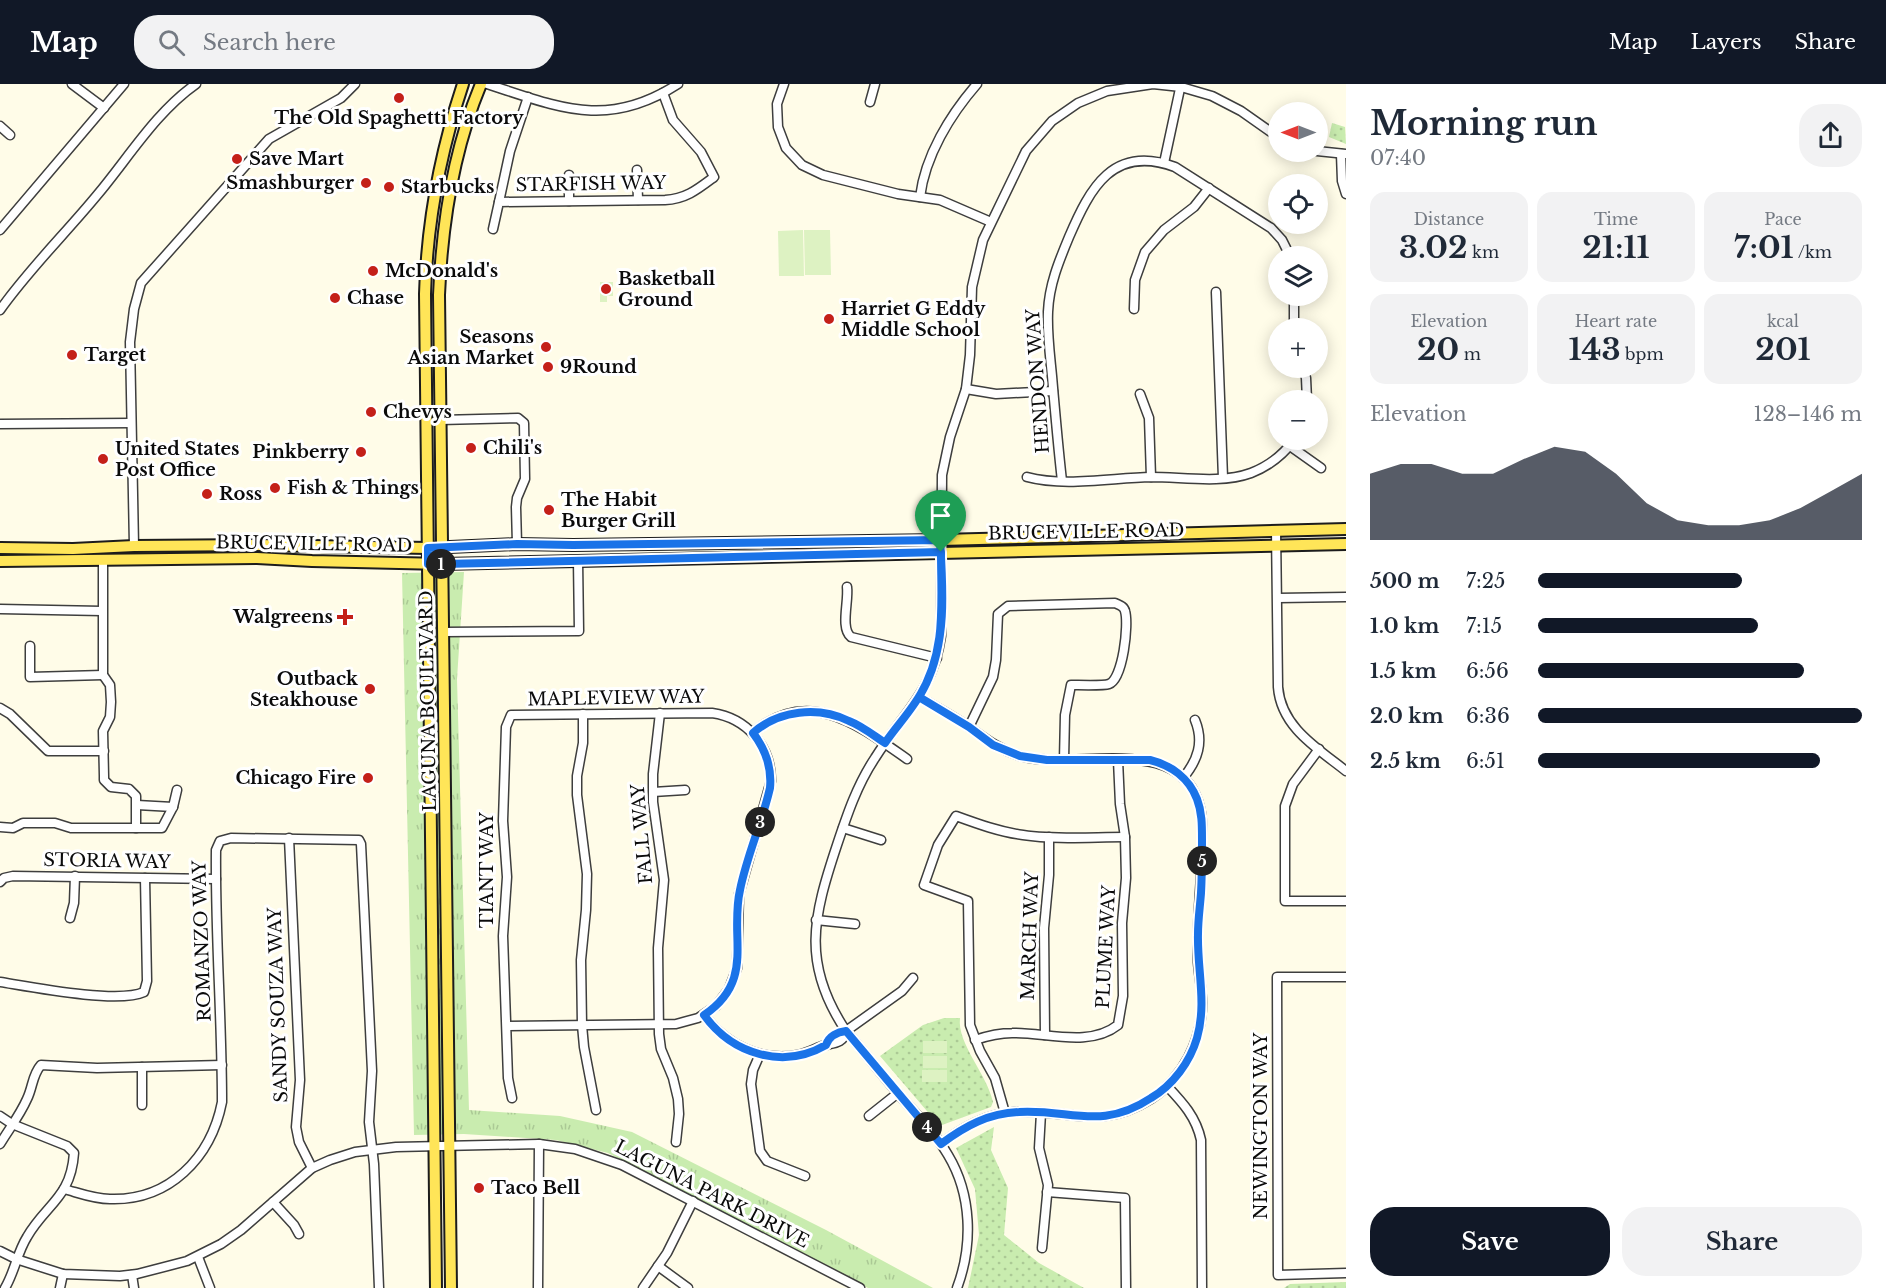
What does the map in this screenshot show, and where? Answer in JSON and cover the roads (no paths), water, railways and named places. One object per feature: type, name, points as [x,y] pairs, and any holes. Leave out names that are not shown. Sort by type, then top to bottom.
[{"type":"main road","name":"LAGUNA BOULEVARD","points":[[436,1288],[424,294],[429,227],[446,140],[463,84]]},
{"type":"main road","name":"LAGUNA BOULEVARD","points":[[451,1288],[440,322],[443,230],[459,150],[469,113],[481,84]]},
{"type":"main road","points":[[429,227],[436,237],[432,288],[433,313],[440,322]]},
{"type":"main road","name":"BRUCEVILLE ROAD","points":[[0,548],[73,549],[134,546],[443,548],[517,544],[940,540],[1346,529]]},
{"type":"main road","name":"BRUCEVILLE ROAD","points":[[0,561],[257,558],[443,564],[1346,544]]},
{"type":"main road","points":[[53,561],[67,556],[124,554],[134,546]]},
{"type":"street","points":[[72,84],[104,108]]},
{"type":"street","points":[[0,229],[124,84]]},
{"type":"street","points":[[0,310],[38,262],[114,175],[157,120],[196,84]]},
{"type":"street","points":[[134,546],[130,335],[137,295],[143,279],[269,139],[341,98],[355,84]]},
{"type":"street","points":[[487,84],[562,108],[595,111],[634,105],[678,84]]},
{"type":"street","points":[[784,84],[777,104],[776,120],[783,142],[796,160],[809,169],[823,175],[897,194],[947,202],[991,222]]},
{"type":"street","points":[[870,102],[875,84]]},
{"type":"street","points":[[920,197],[926,172],[944,130],[977,84]]},
{"type":"street","points":[[1181,85],[1164,163],[1182,171],[1271,228],[1285,246]]},
{"type":"street","points":[[957,1288],[966,1254],[968,1221],[957,1174],[941,1144],[846,1031],[830,1003],[819,973],[816,956],[816,920],[822,889],[856,792],[885,743],[919,697],[937,658],[941,628],[940,540],[943,468],[950,436],[966,389],[970,355],[972,287],[978,255],[1018,165],[1035,139],[1065,112],[1106,88],[1181,85],[1228,103],[1268,130]]},
{"type":"street","name":"STARFISH WAY","points":[[493,229],[498,202],[680,198],[694,192],[714,177],[701,152],[677,126],[669,113],[663,93]]},
{"type":"street","points":[[498,202],[510,151],[528,97]]},
{"type":"street","points":[[0,126],[10,135]]},
{"type":"street","points":[[1328,152],[1343,154],[1342,181],[1346,194]]},
{"type":"street","name":"HENDON WAY","points":[[1062,481],[1047,325],[1055,271],[1082,207],[1099,181],[1118,167],[1140,160],[1164,163]]},
{"type":"street","points":[[637,170],[638,200]]},
{"type":"street","points":[[569,175],[569,201]]},
{"type":"street","points":[[1134,309],[1135,280],[1145,252],[1158,235],[1188,212],[1209,188]]},
{"type":"street","points":[[1216,292],[1223,478]]},
{"type":"street","points":[[966,389],[996,394],[1053,391]]},
{"type":"street","points":[[1140,394],[1149,418],[1151,477]]},
{"type":"street","points":[[440,420],[518,418],[524,423],[525,479],[516,507],[517,544]]},
{"type":"street","points":[[0,424],[131,423]]},
{"type":"street","points":[[1027,477],[1043,481],[1151,477],[1223,478],[1244,475],[1264,467],[1286,450]]},
{"type":"street","points":[[1300,450],[1322,468]]},
{"type":"street","points":[[1276,530],[1280,702],[1290,723],[1346,771]]},
{"type":"street","points":[[103,560],[103,675],[111,689],[110,717],[104,729],[104,780],[111,787],[132,791],[136,796],[136,828]]},
{"type":"street","points":[[444,632],[579,631],[578,560]]},
{"type":"street","points":[[847,587],[845,625],[847,634],[851,637],[937,658]]},
{"type":"street","points":[[1278,598],[1346,597]]},
{"type":"street","points":[[969,727],[993,677],[998,614],[1003,608],[1115,603],[1122,605],[1125,611],[1125,637],[1115,680],[1109,684],[1071,685],[1065,715],[1064,760]]},
{"type":"street","points":[[0,609],[102,611]]},
{"type":"street","points":[[30,646],[30,677],[103,675]]},
{"type":"street","points":[[919,697],[969,727],[993,745],[1013,754],[1034,759],[1157,762],[1171,768],[1183,778],[1194,792],[1201,814],[1202,873],[1198,951],[1202,1008],[1194,1047],[1178,1074],[1167,1086],[1137,1106],[1107,1116],[1005,1113],[970,1124],[941,1144]]},
{"type":"street","points":[[0,708],[10,714],[48,751],[104,751]]},
{"type":"street","points":[[753,733],[781,717],[804,712],[820,712],[851,721],[907,759]]},
{"type":"street","name":"FALL WAY","points":[[660,713],[653,774],[653,792],[664,880],[658,948],[658,1025],[661,1049],[673,1078],[678,1099],[676,1143]]},
{"type":"street","points":[[583,714],[583,743],[577,795],[587,883],[581,960],[582,1025],[596,1110]]},
{"type":"street","name":"MAPLEVIEW WAY","points":[[507,1026],[684,1023],[704,1015],[721,1001],[735,976],[738,961],[739,894],[770,788],[771,773],[768,758],[753,733],[735,719],[720,714],[511,715]]},
{"type":"street","name":"TIANT WAY","points":[[511,715],[506,727],[503,821],[507,877],[503,936],[508,1078],[512,1098]]},
{"type":"street","points":[[1183,778],[1196,759],[1200,744],[1199,730],[1195,720]]},
{"type":"street","points":[[1319,749],[1293,784],[1285,806],[1285,901],[1346,901]]},
{"type":"street","name":"PLUME WAY","points":[[975,1040],[1004,1033],[1087,1036],[1111,1030],[1118,1025],[1123,987],[1121,947],[1126,878],[1118,760]]},
{"type":"street","points":[[0,827],[13,828],[23,823],[55,823],[71,828],[162,828],[173,807],[177,790]]},
{"type":"street","points":[[653,792],[685,790]]},
{"type":"street","points":[[137,806],[173,807]]},
{"type":"street","points":[[1005,1113],[995,1078],[975,1040],[968,1009],[968,901],[924,885],[938,845],[956,816],[1002,831],[1049,837],[1125,837]]},
{"type":"street","points":[[843,828],[881,840]]},
{"type":"street","name":"MARCH WAY","points":[[1044,1035],[1044,928],[1049,875],[1049,837]]},
{"type":"street","name":"ROMANZO WAY","points":[[64,1189],[95,1198],[125,1198],[151,1192],[181,1175],[204,1152],[218,1121],[222,1102],[216,850],[220,841],[231,838],[354,839],[359,840],[361,844],[372,1071],[369,1115],[372,1149]]},
{"type":"street","name":"SANDY SOUZA WAY","points":[[289,838],[300,1067],[296,1126],[299,1142],[312,1168]]},
{"type":"street","name":"STORIA WAY","points":[[0,882],[8,876],[216,879]]},
{"type":"street","points":[[70,918],[74,903],[75,876]]},
{"type":"street","points":[[0,982],[100,995],[137,995],[144,992],[147,981],[145,878]]},
{"type":"street","points":[[816,920],[855,924]]},
{"type":"street","name":"NEWINGTON WAY","points":[[1346,977],[1277,977],[1278,1275],[1346,1274]]},
{"type":"street","points":[[704,1015],[726,1038],[739,1047],[760,1054],[784,1057],[799,1055],[845,1037],[846,1031],[903,991],[914,978]]},
{"type":"street","points":[[760,1054],[753,1070],[751,1084],[760,1150],[767,1161],[805,1176]]},
{"type":"street","points":[[0,1144],[29,1096],[35,1071],[41,1065],[142,1067],[222,1065]]},
{"type":"street","points":[[142,1067],[142,1105]]},
{"type":"street","points":[[1167,1086],[1190,1111],[1201,1140],[1202,1288]]},
{"type":"street","points":[[869,1116],[898,1093]]},
{"type":"street","points":[[1041,1113],[1039,1148],[1047,1178],[1041,1248]]},
{"type":"street","points":[[0,1116],[12,1124],[67,1146],[74,1153],[73,1166],[64,1189],[55,1203],[32,1228],[16,1259],[13,1274],[5,1288]]},
{"type":"street","points":[[538,1144],[538,1288]]},
{"type":"street","name":"LAGUNA PARK DRIVE","points":[[0,1251],[16,1259],[63,1274],[132,1275],[165,1268],[198,1257],[241,1230],[312,1168],[347,1154],[372,1149],[538,1144],[575,1149],[607,1159],[860,1288]]},
{"type":"street","points":[[372,1149],[379,1288]]},
{"type":"street","points":[[1047,1192],[1125,1198],[1126,1288]]},
{"type":"street","points":[[643,1288],[658,1266],[693,1201]]},
{"type":"street","points":[[273,1202],[299,1234]]},
{"type":"street","points":[[198,1257],[210,1288]]},
{"type":"street","points":[[658,1266],[688,1288]]},
{"type":"street","points":[[60,1288],[63,1274]]},
{"type":"street","points":[[132,1275],[134,1288]]},
{"type":"place","name":"The Old Spaghetti Factory","points":[[399,98]]},
{"type":"place","name":"Save Mart","points":[[237,159]]},
{"type":"place","name":"Smashburger","points":[[366,183]]},
{"type":"place","name":"Starbucks","points":[[389,187]]},
{"type":"place","name":"McDonald's","points":[[373,271]]},
{"type":"place","name":"Basketball Ground","points":[[606,289]]},
{"type":"place","name":"Chase","points":[[335,298]]},
{"type":"place","name":"Harriet G Eddy Middle School","points":[[829,319]]},
{"type":"place","name":"Seasons Asian Market","points":[[546,347]]},
{"type":"place","name":"Target","points":[[72,355]]},
{"type":"place","name":"9Round","points":[[548,367]]},
{"type":"place","name":"Chevys","points":[[371,412]]},
{"type":"place","name":"Chili's","points":[[471,448]]},
{"type":"place","name":"Pinkberry","points":[[361,452]]},
{"type":"place","name":"United States Post Office","points":[[103,459]]},
{"type":"place","name":"Fish & Things","points":[[275,488]]},
{"type":"place","name":"Ross","points":[[207,494]]},
{"type":"place","name":"The Habit Burger Grill","points":[[549,510]]},
{"type":"place","name":"Walgreens","points":[[345,617]]},
{"type":"place","name":"Outback Steakhouse","points":[[370,689]]},
{"type":"place","name":"Chicago Fire","points":[[368,778]]},
{"type":"place","name":"Taco Bell","points":[[479,1188]]}]
